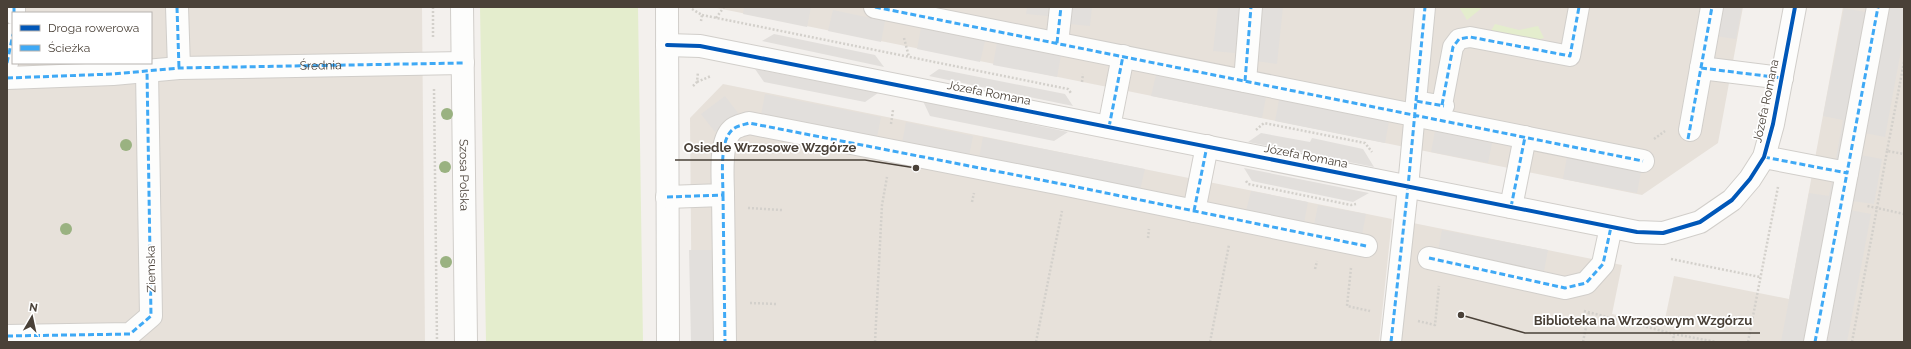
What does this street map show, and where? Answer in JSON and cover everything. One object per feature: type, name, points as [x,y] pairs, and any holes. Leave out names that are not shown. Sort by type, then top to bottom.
[{"type":"street","points":[[177,7],[179,68]]},
{"type":"street","name":"Szosa Polska","points":[[462,7],[466,342]]},
{"type":"street","points":[[666,7],[668,342]]},
{"type":"street","points":[[875,7],[1245,81],[1415,108],[1525,137],[1646,151]]},
{"type":"street","points":[[1057,43],[1061,7]]},
{"type":"street","points":[[1245,81],[1251,7]]},
{"type":"street","points":[[1391,342],[1408,187],[1425,7]]},
{"type":"street","points":[[1415,108],[1443,106],[1454,47],[1459,39],[1470,37],[1570,56],[1579,7]]},
{"type":"street","points":[[1690,130],[1712,7]]},
{"type":"street","name":"Józefa Romana","points":[[667,45],[700,46],[1611,227],[1637,232],[1663,233],[1700,222],[1732,200],[1750,179],[1764,158],[1773,124],[1795,7]]},
{"type":"street","points":[[1814,342],[1878,7]]},
{"type":"street","points":[[7,64],[12,39]]},
{"type":"street","points":[[1109,127],[1123,56]]},
{"type":"street","name":"Średnia","points":[[7,78],[113,74],[179,68],[463,63]]},
{"type":"street","points":[[1701,68],[1782,78]]},
{"type":"street","name":"Ziemska","points":[[7,336],[130,334],[151,316],[147,71]]},
{"type":"street","points":[[725,342],[725,143],[732,130],[749,123],[1067,185],[1366,246]]},
{"type":"street","points":[[1511,207],[1525,137]]},
{"type":"street","points":[[1194,211],[1207,146]]},
{"type":"street","points":[[1764,158],[1847,173]]},
{"type":"street","points":[[667,197],[724,201]]},
{"type":"street","points":[[1429,258],[1566,288],[1586,283],[1603,264],[1611,227]]},
{"type":"path","points":[[433,7],[437,342]]},
{"type":"path","points":[[716,18],[724,7]]},
{"type":"path","points":[[897,11],[910,65],[906,87]]},
{"type":"path","points":[[1852,342],[1887,151],[1903,77],[1904,62]]},
{"type":"path","points":[[875,342],[882,205],[891,151],[891,117],[893,109]]},
{"type":"path","points":[[1646,151],[1666,130]]},
{"type":"path","points":[[1887,151],[1904,154]]},
{"type":"path","points":[[1748,342],[1779,182]]},
{"type":"path","points":[[1036,342],[1067,185]]},
{"type":"path","points":[[724,201],[782,210]]},
{"type":"path","points":[[1841,201],[1904,214]]},
{"type":"path","points":[[1210,342],[1234,219]]},
{"type":"path","points":[[1670,259],[1760,277]]},
{"type":"path","points":[[1582,311],[1674,334],[1716,342]]},
{"type":"path","points":[[1583,342],[1589,312]]},
{"type":"path","points":[[1673,342],[1674,334]]},
{"type":"shaded area","points":[[7,7],[422,7],[425,342],[7,342]]},
{"type":"shaded area","points":[[712,7],[1743,7],[1718,143],[1642,195]]},
{"type":"shaded area","points":[[744,7],[811,7],[807,27],[743,14]]},
{"type":"shaded area","points":[[1027,7],[1049,7],[1048,16],[1026,14]]},
{"type":"shaded area","points":[[1070,7],[1092,7],[1090,26],[1069,24]]},
{"type":"shaded area","points":[[1218,7],[1240,7],[1235,53],[1213,51]]},
{"type":"shaded area","points":[[1261,7],[1283,7],[1277,64],[1256,61]]},
{"type":"shaded area","points":[[1721,7],[1742,7],[1736,39],[1715,36]]},
{"type":"shaded area","points":[[1843,7],[1904,7],[1904,342],[1401,342],[1413,223],[1622,265],[1612,314],[1664,324],[1674,276],[1789,299]]},
{"type":"shaded area","points":[[1866,7],[1904,9],[1904,34],[1885,137],[1864,133],[1860,155],[1882,159],[1874,204],[1852,201],[1850,210],[1871,214],[1847,342],[1781,342],[1809,193],[1829,196],[1843,120],[1823,116],[1844,8],[1865,12]]},
{"type":"shaded area","points":[[833,10],[885,21],[881,42],[828,31]]},
{"type":"shaded area","points":[[921,28],[985,41],[980,62],[917,49]]},
{"type":"shaded area","points":[[774,34],[875,55],[884,67],[762,41]]},
{"type":"shaded area","points":[[997,43],[1061,55],[1057,77],[993,65]]},
{"type":"shaded area","points":[[755,69],[878,93],[865,102],[764,82]]},
{"type":"shaded area","points":[[939,69],[1065,94],[1073,106],[929,76]]},
{"type":"shaded area","points":[[1156,75],[1266,97],[1262,118],[1151,96]]},
{"type":"shaded area","points":[[723,84],[1392,219],[1379,342],[692,342],[690,118]]},
{"type":"shaded area","points":[[765,94],[881,117],[877,137],[761,115]]},
{"type":"shaded area","points":[[725,96],[738,113],[715,132],[701,114]]},
{"type":"shaded area","points":[[1279,100],[1389,121],[1385,143],[1275,121]]},
{"type":"shaded area","points":[[923,101],[1068,132],[1054,141],[930,116]]},
{"type":"shaded area","points":[[906,122],[973,136],[969,156],[902,143]]},
{"type":"shaded area","points":[[1435,131],[1492,143],[1488,163],[1431,152]]},
{"type":"shaded area","points":[[1261,133],[1310,142],[1312,138],[1363,149],[1374,167],[1248,142]]},
{"type":"shaded area","points":[[983,137],[1145,169],[1140,190],[979,158]]},
{"type":"shaded area","points":[[1567,157],[1641,172],[1637,193],[1563,179]]},
{"type":"shaded area","points":[[1244,168],[1369,193],[1353,202],[1252,181]]},
{"type":"shaded area","points":[[1251,191],[1308,202],[1304,223],[1246,211]]},
{"type":"shaded area","points":[[1318,205],[1366,214],[1362,235],[1314,225]]},
{"type":"shaded area","points":[[1442,230],[1548,250],[1544,271],[1438,251]]},
{"type":"shaded area","points":[[689,250],[712,250],[713,342],[691,342]]},
{"type":"green space","points":[[480,7],[638,7],[643,342],[486,342]]},
{"type":"green space","points":[[1459,7],[1483,7],[1467,20]]},
{"type":"green space","points":[[1495,24],[1519,30],[1538,26],[1544,38],[1536,40],[1489,34]]},
{"type":"marked path","points":[[14,7],[14,12]]},
{"type":"marked path","points":[[177,7],[179,68]]},
{"type":"marked path","points":[[875,7],[1643,161]]},
{"type":"marked path","points":[[1057,43],[1061,7]]},
{"type":"marked path","points":[[1245,81],[1251,7]]},
{"type":"marked path","points":[[1416,101],[1425,7]]},
{"type":"marked path","points":[[1442,105],[1453,47],[1459,39],[1470,37],[1570,56],[1579,7]]},
{"type":"marked path","points":[[1688,139],[1712,7]]},
{"type":"marked path","points":[[1764,157],[1847,173],[1878,7]]},
{"type":"marked path","points":[[7,63],[12,39]]},
{"type":"marked path","points":[[1109,127],[1123,56]]},
{"type":"marked path","points":[[7,78],[113,74],[179,68],[463,63]]},
{"type":"marked path","points":[[1701,68],[1782,78]]},
{"type":"marked path","points":[[7,336],[130,334],[151,316],[147,71]]},
{"type":"marked path","points":[[1391,342],[1416,101],[1444,106]]},
{"type":"marked path","points":[[667,197],[723,195],[722,170],[725,143],[732,130],[749,123],[1067,185],[1366,246]]},
{"type":"marked path","points":[[1511,207],[1525,137]]},
{"type":"marked path","points":[[1194,211],[1207,146]]},
{"type":"marked path","points":[[1815,342],[1847,173]]},
{"type":"marked path","points":[[723,195],[725,342]]},
{"type":"marked path","points":[[1429,258],[1565,288],[1586,283],[1603,264],[1611,227]]},
{"type":"cycle path","points":[[667,45],[700,46],[1637,232],[1663,233],[1700,222],[1732,200],[1750,179],[1764,157],[1773,124],[1795,7]]},
{"type":"place","name":"Osiedle Wrzosowe Wzgórze","points":[[916,168]]},
{"type":"place","name":"Biblioteka na Wrzosowym Wzgórzu","points":[[1461,315]]}]
